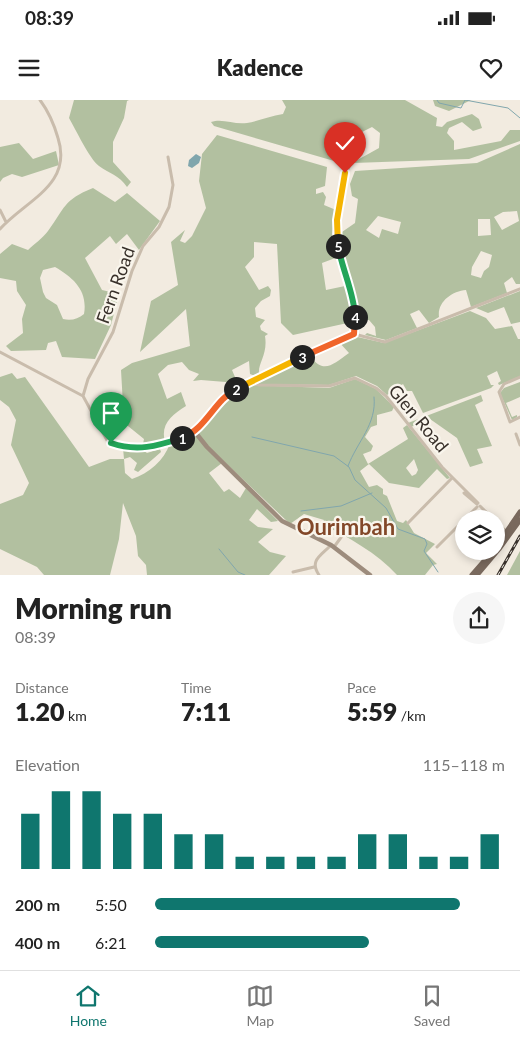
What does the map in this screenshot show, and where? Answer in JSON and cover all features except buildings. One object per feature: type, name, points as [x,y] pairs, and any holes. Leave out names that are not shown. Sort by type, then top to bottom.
[{"type":"main road","points":[[477,575],[508,533],[520,512]]},
{"type":"main road","points":[[505,536],[520,520]]},
{"type":"main road","points":[[472,575],[485,560]]},
{"type":"street","points":[[0,229],[50,184],[62,165],[60,144],[56,130],[40,100]]},
{"type":"street","name":"Fern Road","points":[[83,396],[88,379],[113,332],[132,271],[143,246],[159,227],[169,207],[173,185],[168,157]]},
{"type":"street","points":[[351,163],[345,173],[337,229],[341,261],[355,303],[354,334]]},
{"type":"street","points":[[0,210],[6,222]]},
{"type":"street","points":[[0,352],[83,396],[106,440],[119,446],[147,449],[195,432],[233,390],[354,334],[385,342],[520,289]]},
{"type":"street","points":[[520,377],[504,384],[498,392],[510,422],[520,418]]},
{"type":"street","name":"Glen Road","points":[[251,382],[259,385],[329,386],[355,378],[365,382],[386,396],[452,478],[483,510]]},
{"type":"street","points":[[195,432],[207,447],[282,521],[332,546],[370,575]]},
{"type":"street","points":[[516,434],[520,445]]},
{"type":"street","points":[[408,522],[452,478]]},
{"type":"street","points":[[464,493],[478,505],[473,510]]},
{"type":"street","points":[[437,547],[455,528]]},
{"type":"street","points":[[505,530],[508,533]]},
{"type":"street","points":[[319,575],[314,568],[314,563],[342,536]]},
{"type":"street","points":[[293,572],[314,568]]},
{"type":"green space","points":[[74,100],[129,100],[127,101],[124,118],[113,142],[113,162],[131,182],[127,187],[118,177],[99,166],[87,150],[69,118]]},
{"type":"green space","points":[[282,100],[405,100],[437,118],[436,126],[442,127],[447,122],[472,114],[479,119],[482,128],[473,131],[462,122],[449,128],[447,133],[454,141],[454,150],[501,141],[510,130],[520,130],[520,141],[469,159],[352,163],[379,148],[380,133],[372,127],[360,133],[348,157],[350,161],[348,165],[214,126],[211,122],[247,123],[283,114],[286,107]]},
{"type":"green space","points":[[433,100],[471,100],[449,111],[435,106]]},
{"type":"green space","points":[[217,135],[327,167],[325,186],[316,189],[316,194],[323,192],[326,197],[324,205],[336,210],[332,234],[338,257],[322,263],[326,290],[345,286],[353,305],[352,322],[293,335],[281,323],[277,244],[254,242],[254,257],[245,267],[259,290],[268,286],[271,290],[270,296],[261,301],[255,308],[256,317],[265,320],[260,326],[261,330],[268,334],[265,336],[266,342],[259,373],[255,376],[250,374],[249,361],[232,370],[235,377],[242,382],[193,381],[199,374],[189,370],[182,362],[168,365],[158,374],[167,399],[181,392],[186,406],[168,421],[164,430],[165,442],[147,448],[131,448],[143,444],[144,439],[123,422],[106,422],[105,413],[123,405],[121,370],[132,363],[190,346],[186,309],[140,352],[151,301],[178,285],[171,242],[185,230],[180,241],[185,243],[192,236],[206,208],[199,181],[202,154]]},
{"type":"green space","points":[[19,143],[33,159],[56,151],[59,165],[22,177],[12,174],[3,178],[0,182],[0,147]]},
{"type":"green space","points":[[520,144],[520,284],[516,284],[512,277],[504,283],[507,293],[471,307],[466,290],[461,291],[451,295],[443,302],[440,307],[439,317],[429,323],[419,310],[410,314],[417,328],[386,340],[365,335],[367,333],[376,336],[375,327],[369,320],[363,320],[358,316],[355,295],[345,264],[341,243],[342,232],[355,223],[358,199],[352,196],[350,184],[355,171],[477,163]],"holes":[[[517,211],[519,221],[502,230],[494,217],[503,212]],[[378,216],[401,222],[398,234],[382,229],[379,238],[366,230]],[[478,219],[490,219],[491,235],[478,236]],[[481,251],[492,255],[489,267],[484,271],[481,278],[471,275],[472,267]]]},
{"type":"green space","points":[[93,188],[115,202],[127,193],[160,221],[139,250],[127,234],[116,244],[110,236],[85,258],[102,290],[119,294],[111,325],[95,359],[62,357],[56,341],[48,343],[46,350],[11,351],[6,346],[23,333],[22,319],[26,305],[17,291],[16,281],[0,278],[0,254],[12,244],[28,250],[46,234],[66,205],[83,192]],"holes":[[[55,267],[74,281],[82,292],[85,306],[84,314],[79,317],[69,320],[63,319],[57,305],[46,298],[43,292],[40,278],[43,270]]]},
{"type":"green space","points":[[520,291],[520,322],[511,324],[504,307],[488,313],[476,308]]},
{"type":"green space","points":[[470,311],[486,318],[495,329],[512,326],[518,339],[520,339],[520,377],[499,385],[498,383],[501,381],[497,371],[487,376],[491,385],[494,385],[491,388],[423,413],[412,391],[407,391],[403,384],[387,395],[377,386],[356,376],[329,385],[259,384],[256,382],[310,356],[320,365],[329,366],[349,353],[339,342],[353,336],[384,343]]},
{"type":"green space","points":[[12,373],[17,379],[25,377],[89,467],[110,459],[124,459],[125,473],[132,479],[155,466],[164,455],[170,443],[195,433],[222,463],[209,473],[224,492],[229,489],[240,498],[246,488],[278,521],[271,522],[257,509],[249,520],[258,527],[273,529],[258,542],[270,552],[286,556],[269,575],[147,575],[146,565],[138,556],[136,536],[123,503],[119,539],[110,575],[44,575],[37,567],[0,549],[0,504],[23,495],[29,483],[11,445],[16,420],[9,407],[0,400],[0,377]]},
{"type":"green space","points":[[355,379],[376,389],[394,407],[392,411],[377,415],[377,425],[371,427],[365,437],[373,446],[371,451],[363,454],[368,464],[408,439],[403,428],[407,425],[450,478],[447,479],[437,469],[419,488],[389,483],[369,464],[360,471],[369,487],[377,485],[383,489],[383,494],[387,496],[397,521],[403,523],[406,520],[414,533],[435,544],[426,553],[437,564],[433,565],[425,575],[397,575],[352,540],[322,524],[324,520],[304,514],[290,524],[208,446],[198,433],[222,402],[234,391],[247,385],[329,388]],"holes":[[[414,459],[418,470],[412,476],[406,468]]]},
{"type":"green space","points":[[520,382],[520,397],[506,403],[512,417],[517,415],[512,420],[500,393],[504,388]]},
{"type":"green space","points":[[481,395],[483,401],[475,405],[492,446],[477,449],[483,463],[470,467],[457,438],[430,419],[411,427],[408,423]]},
{"type":"green space","points":[[123,448],[141,449],[147,453],[160,449],[161,452],[138,472],[134,470],[137,463],[130,457],[124,459]]},
{"type":"green space","points":[[520,551],[520,575],[507,575]]},
{"type":"water","points":[[196,154],[201,157],[199,163],[192,168],[188,166],[189,160]]},
{"type":"waterway","points":[[437,100],[439,103],[461,108],[465,100],[508,108],[520,118]]},
{"type":"waterway","points":[[348,466],[366,433],[372,416],[374,397]]},
{"type":"waterway","points":[[252,437],[334,456],[349,467],[355,480],[386,508],[398,529],[425,539],[427,544],[424,551],[438,572]]},
{"type":"waterway","points":[[301,511],[341,506],[372,493]]},
{"type":"waterway","points":[[219,549],[238,572],[245,575]]},
{"type":"railway","points":[[498,575],[520,536]]},
{"type":"district","name":"Ourimbah","points":[[346,526]]},
{"type":"route","points":[[111,443],[119,446],[147,449],[189,435],[195,432],[221,401],[233,390],[354,334],[355,303],[346,282],[337,245],[337,220],[345,173]]}]
